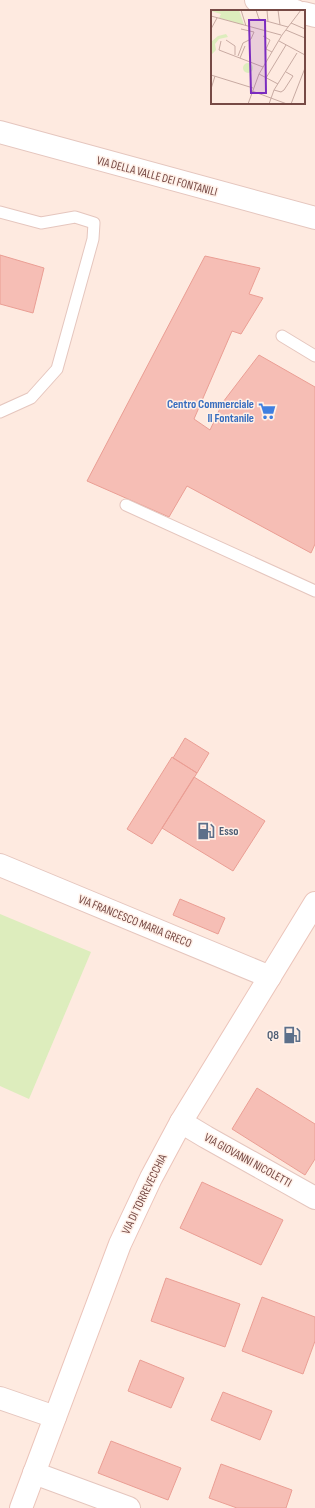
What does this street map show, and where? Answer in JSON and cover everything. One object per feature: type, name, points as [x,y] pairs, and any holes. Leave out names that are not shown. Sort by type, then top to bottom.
[{"type":"street","points":[[256,0],[292,10]]},
{"type":"street","points":[[305,13],[315,16]]},
{"type":"street","name":"VIA DELLA VALLE DEI FONTANILI","points":[[0,132],[315,218]]},
{"type":"street","name":"VIA FRANCESCO MARIA GRECO","points":[[0,865],[270,977]]},
{"type":"street","name":"VIA DI TORREVECCHIA","points":[[21,1508],[120,1244],[151,1178],[181,1122],[315,903]]},
{"type":"street","name":"VIA GIOVANNI NICOLETTI","points":[[181,1122],[315,1198]]},
{"type":"street","points":[[0,1398],[55,1417]]},
{"type":"street","points":[[34,1473],[128,1508]]},
{"type":"lane","points":[[0,212],[42,223],[75,217],[94,223],[93,239],[57,369],[31,398],[0,412]]},
{"type":"lane","points":[[282,336],[315,356]]},
{"type":"lane","points":[[126,505],[315,591]]},
{"type":"green space","points":[[0,914],[91,952],[29,1099],[0,1086]]},
{"type":"building","points":[[0,255],[44,268],[33,313],[0,304]]},
{"type":"building","name":"Centro Commerciale Il Fontanile","points":[[205,256],[260,268],[249,294],[263,298],[241,334],[232,331],[194,419],[210,430],[223,402],[259,355],[315,387],[315,544],[311,553],[187,486],[169,517],[87,481]]},
{"type":"building","points":[[185,738],[209,753],[197,773],[173,758]]},
{"type":"building","points":[[172,757],[197,773],[152,844],[127,829]]},
{"type":"building","points":[[194,777],[265,821],[233,871],[162,828]]},
{"type":"building","points":[[180,899],[225,918],[218,934],[173,915]]},
{"type":"building","points":[[257,1088],[315,1124],[315,1159],[305,1175],[232,1129]]},
{"type":"building","points":[[202,1182],[283,1220],[261,1265],[180,1228]]},
{"type":"building","points":[[166,1278],[240,1304],[225,1347],[151,1321]]},
{"type":"building","points":[[262,1297],[315,1317],[315,1341],[303,1374],[242,1351]]},
{"type":"building","points":[[140,1360],[184,1378],[171,1408],[128,1391]]},
{"type":"building","points":[[223,1392],[272,1411],[260,1440],[211,1420]]},
{"type":"building","points":[[111,1441],[181,1468],[168,1500],[98,1473]]},
{"type":"building","points":[[221,1464],[292,1490],[286,1508],[237,1508],[209,1498]]},
{"type":"place","name":"Centro Commerciale Il Fontanile","points":[[267,411]]},
{"type":"place","name":"Esso","points":[[206,831]]},
{"type":"place","name":"Q8","points":[[292,1035]]}]
